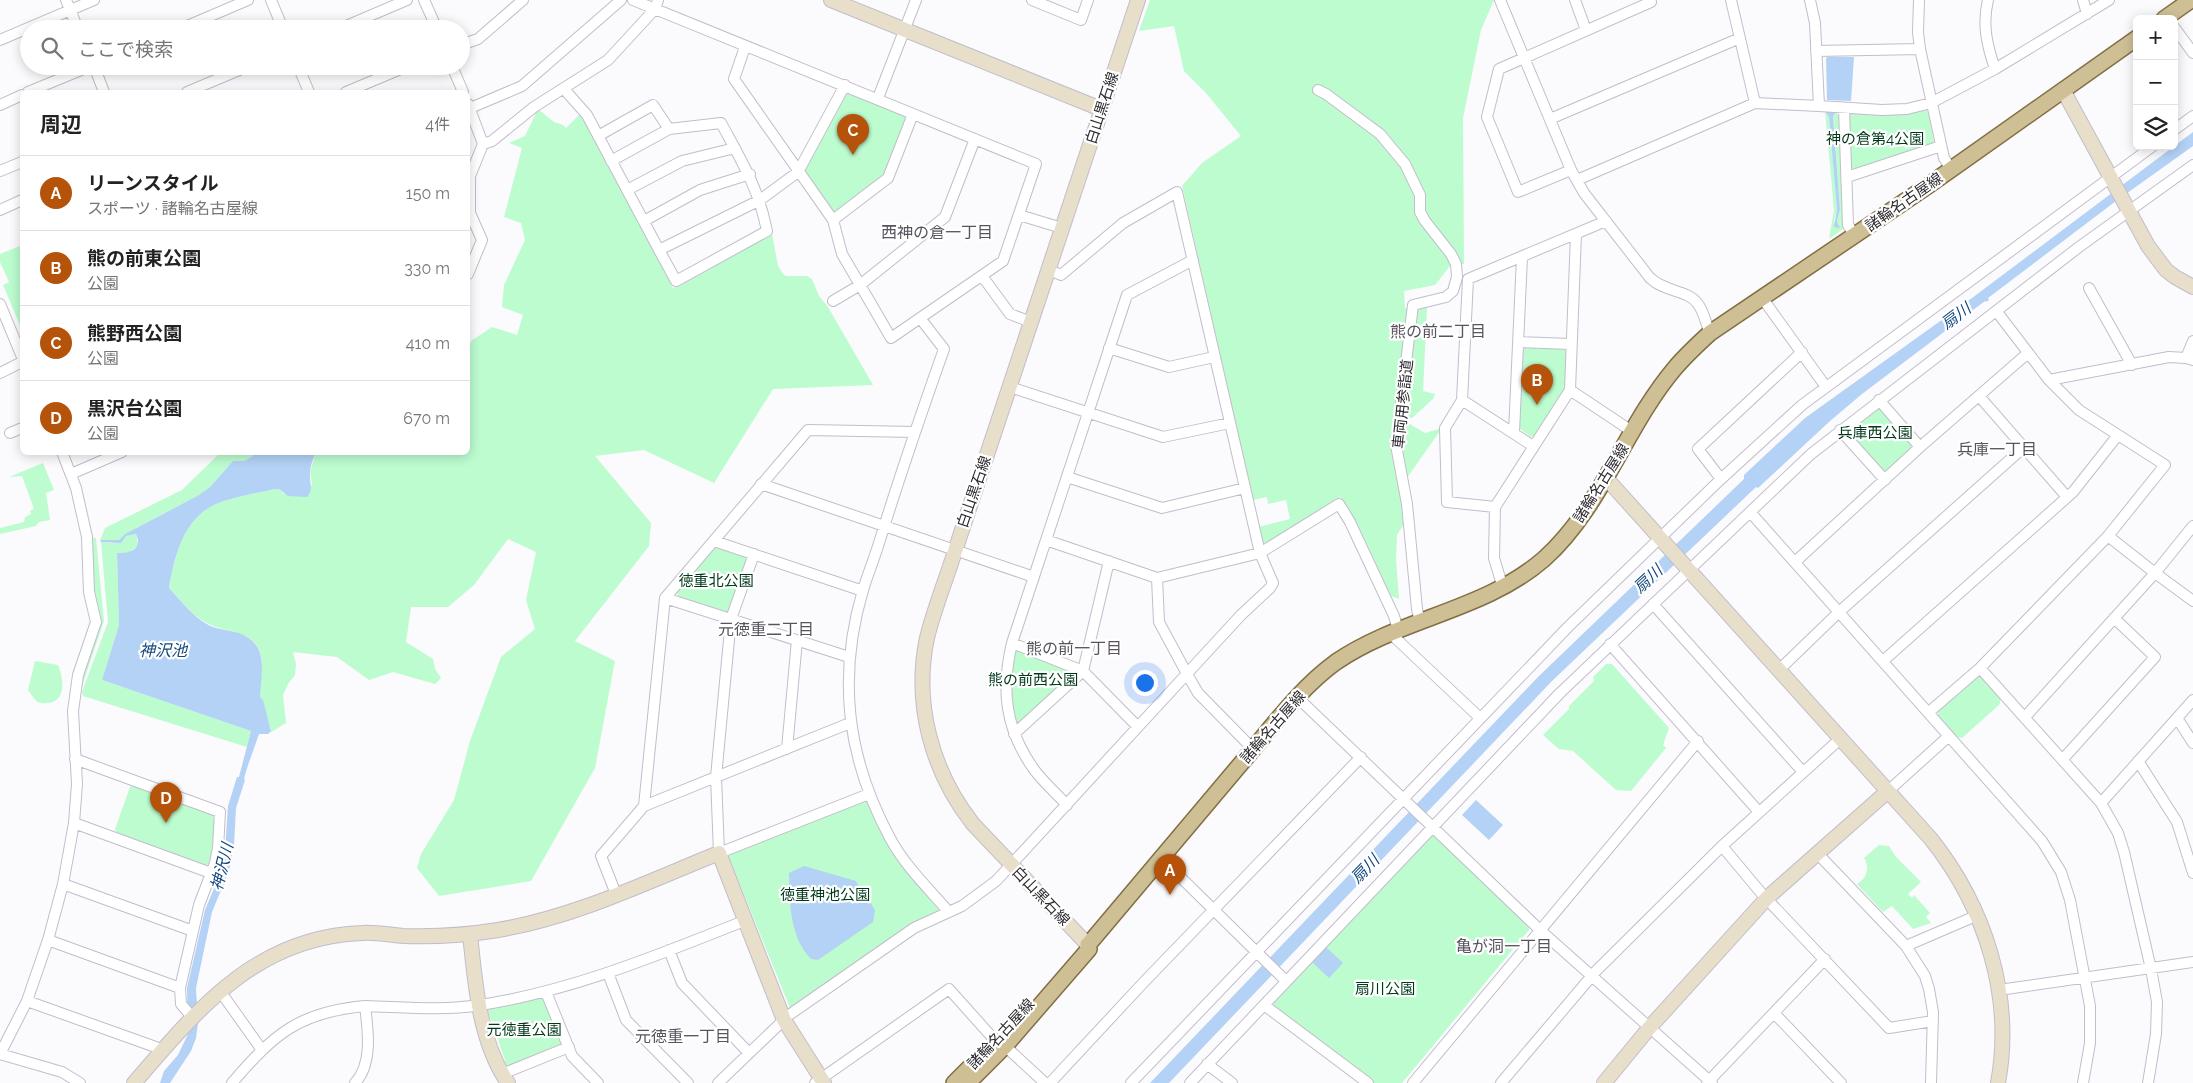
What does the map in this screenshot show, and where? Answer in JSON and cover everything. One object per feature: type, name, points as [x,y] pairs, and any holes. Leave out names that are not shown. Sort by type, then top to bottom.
[{"type":"main road","points":[[2174,15],[2191,0]]},
{"type":"main road","name":"諸輪名古屋線","points":[[968,1083],[1082,945],[1088,945],[1253,749],[1313,681],[1336,663],[1374,639],[1503,588],[1538,563],[1567,536],[1675,368],[1710,334],[1856,236],[2133,41]]},
{"type":"main road","name":"諸輪名古屋線","points":[[954,1083],[1001,1043]]},
{"type":"street","points":[[66,0],[74,20]]},
{"type":"street","points":[[47,20],[94,0]]},
{"type":"street","points":[[201,20],[248,0]]},
{"type":"street","points":[[271,0],[279,20]]},
{"type":"street","points":[[359,20],[407,0]]},
{"type":"street","points":[[424,0],[433,20]]},
{"type":"street","points":[[470,42],[478,39],[523,0]]},
{"type":"street","points":[[470,106],[522,86],[620,0]]},
{"type":"street","points":[[633,0],[656,5],[745,47],[878,98],[1036,164],[1003,261],[891,338],[842,254],[833,220],[734,79],[745,47]]},
{"type":"street","points":[[831,0],[1101,109]]},
{"type":"street","points":[[878,98],[916,0]]},
{"type":"street","points":[[1032,0],[1080,20],[1088,0]]},
{"type":"street","name":"白山黒石線","points":[[1088,945],[1011,865],[956,804],[938,766],[923,709],[923,680],[927,638],[1138,0]]},
{"type":"street","points":[[1500,0],[1571,170],[1584,193],[1657,285],[1684,293],[1697,303],[1710,334]]},
{"type":"street","points":[[1575,0],[1586,30]]},
{"type":"street","points":[[1731,0],[1755,103]]},
{"type":"street","points":[[1810,0],[1815,23],[1818,106]]},
{"type":"street","points":[[1918,0],[1920,49],[1944,158],[1952,169]]},
{"type":"street","points":[[1988,0],[1984,24],[1985,34],[1995,69]]},
{"type":"street","points":[[2083,0],[2087,14]]},
{"type":"street","points":[[1577,180],[1755,103],[1896,109],[1931,103],[1995,69],[2109,0]]},
{"type":"street","points":[[1571,170],[1518,192],[1487,117],[1499,69],[1652,1]]},
{"type":"street","points":[[470,174],[483,144],[492,140],[534,107],[608,60],[656,5]]},
{"type":"street","points":[[0,40],[20,31]]},
{"type":"street","points":[[2178,34],[2193,54]]},
{"type":"street","points":[[1550,119],[1740,38]]},
{"type":"street","points":[[1816,51],[1920,49]]},
{"type":"street","points":[[33,90],[70,75]]},
{"type":"street","points":[[96,75],[103,90]]},
{"type":"street","points":[[192,90],[228,75]]},
{"type":"street","points":[[302,75],[308,90]]},
{"type":"street","points":[[351,90],[387,75]]},
{"type":"street","points":[[456,75],[462,90]]},
{"type":"street","points":[[659,250],[760,200],[798,172],[845,85]]},
{"type":"street","points":[[564,89],[587,115],[610,161],[676,281],[767,231],[760,200],[750,174],[721,123],[669,129],[610,161]]},
{"type":"street","name":"車両用参詣道","points":[[1318,90],[1380,134],[1404,164],[1420,195],[1420,212],[1452,254],[1456,264],[1457,277],[1453,291],[1446,296],[1413,305],[1396,445],[1407,504],[1417,609],[1420,622]]},
{"type":"street","points":[[2063,90],[2156,259],[2175,277],[2193,287]]},
{"type":"street","points":[[0,105],[20,96]]},
{"type":"street","points":[[598,136],[653,104],[669,129]]},
{"type":"street","points":[[1844,108],[1848,225],[1856,236]]},
{"type":"street","points":[[470,112],[483,144]]},
{"type":"street","points":[[833,220],[888,178],[913,114]]},
{"type":"street","points":[[2178,127],[2193,116]]},
{"type":"street","points":[[833,301],[860,285],[945,217],[975,139]]},
{"type":"street","points":[[1847,177],[1941,146]]},
{"type":"street","points":[[627,190],[682,161],[735,148]]},
{"type":"street","points":[[1131,1083],[1479,717],[1568,627],[1666,542],[1721,479],[1802,405],[2114,182],[2149,150]]},
{"type":"street","points":[[0,171],[20,163]]},
{"type":"street","points":[[1190,1083],[1559,694],[1653,604],[1685,564],[1751,513],[1810,454],[1997,312],[2126,206],[2192,169]]},
{"type":"street","points":[[644,221],[700,190],[750,174]]},
{"type":"street","points":[[718,1083],[784,1020],[914,928],[962,906],[996,881],[1240,615],[1272,586],[1273,580],[1260,553],[1177,192],[1123,222],[1061,274],[1049,270]]},
{"type":"street","points":[[0,210],[20,201]]},
{"type":"street","points":[[1019,215],[1062,228]]},
{"type":"street","points":[[470,219],[482,240],[470,269]]},
{"type":"street","points":[[1495,506],[1447,502],[1445,428],[1462,400],[1468,279],[1606,221]]},
{"type":"street","points":[[1503,588],[1494,558],[1495,506],[1570,390],[1576,234]]},
{"type":"street","points":[[1514,432],[1520,342],[1522,257]]},
{"type":"street","points":[[1067,805],[1033,769],[1014,734],[1006,706],[1006,668],[1012,643],[1127,295],[1193,260]]},
{"type":"street","points":[[982,276],[1010,314],[1031,322]]},
{"type":"street","points":[[2089,288],[2132,365]]},
{"type":"street","points":[[1763,299],[1826,387]]},
{"type":"street","points":[[0,304],[20,352]]},
{"type":"street","points":[[1929,712],[1980,668],[2108,536],[2165,465],[2079,410],[2049,380],[1997,312]]},
{"type":"street","points":[[920,318],[944,349],[863,591],[849,657],[848,690],[850,724],[857,760],[869,794],[891,839],[906,862],[921,882],[949,912]]},
{"type":"street","points":[[2049,380],[2132,365],[2169,356],[2189,359],[2193,340]]},
{"type":"street","points":[[1520,342],[1571,344]]},
{"type":"street","points":[[1109,348],[1169,368],[1214,357]]},
{"type":"street","points":[[1721,479],[1698,449],[1802,352]]},
{"type":"street","points":[[1795,562],[1920,447],[2028,353]]},
{"type":"street","points":[[0,373],[20,363]]},
{"type":"street","points":[[1010,387],[1163,437],[1230,423]]},
{"type":"street","points":[[1570,390],[1633,432]]},
{"type":"street","points":[[1979,396],[2067,497]]},
{"type":"street","points":[[1462,400],[1533,446]]},
{"type":"street","points":[[1879,400],[1920,447]]},
{"type":"street","points":[[10,433],[20,429]]},
{"type":"street","points":[[644,806],[665,598],[808,430],[915,432]]},
{"type":"street","points":[[1840,430],[1885,480]]},
{"type":"street","points":[[1883,661],[2067,497],[2118,436]]},
{"type":"street","points":[[1779,670],[1839,612],[2023,448]]},
{"type":"street","points":[[63,455],[76,488],[87,537],[89,592],[96,622],[77,681],[73,711],[77,784],[74,823],[63,884],[48,940],[27,1000],[0,1054],[62,1072],[80,1083]]},
{"type":"street","points":[[71,474],[115,455]]},
{"type":"street","points":[[1067,477],[1162,508],[1245,488]]},
{"type":"street","points":[[1606,478],[1666,542],[1888,791],[1942,853],[1959,878],[1978,915],[1990,946],[1999,990],[2002,1035],[1998,1083]]},
{"type":"street","points":[[761,484],[1034,577]]},
{"type":"street","points":[[1046,540],[1157,578],[1260,553],[1339,504],[1354,531],[1394,631],[1479,717]]},
{"type":"street","points":[[1751,513],[2042,841],[2054,859],[2070,900],[2090,1006],[2091,1027],[2083,1083]]},
{"type":"street","points":[[2025,717],[2155,572],[2193,526]]},
{"type":"street","points":[[2108,536],[2193,602]]},
{"type":"street","points":[[714,541],[863,591]]},
{"type":"street","points":[[754,554],[731,619],[716,777],[719,853],[784,1020],[820,1081],[949,989],[991,1036],[1045,1083]]},
{"type":"street","points":[[1014,734],[1083,671],[1109,561]]},
{"type":"street","points":[[1157,578],[1159,622],[1187,674],[1198,693],[1253,749]]},
{"type":"street","points":[[665,598],[849,657]]},
{"type":"street","points":[[1653,604],[1803,772]]},
{"type":"street","points":[[2063,759],[2155,657],[2114,618]]},
{"type":"street","points":[[787,749],[797,640]]},
{"type":"street","points":[[1012,643],[1083,671],[1138,727]]},
{"type":"street","points":[[1610,644],[1759,812]]},
{"type":"street","points":[[1980,668],[2101,803],[2110,817],[2121,843],[2152,969],[2157,1002],[2156,1034],[2148,1083]]},
{"type":"street","points":[[1298,698],[1404,797],[1411,806],[1540,930],[1710,1082],[1824,959]]},
{"type":"street","points":[[2101,803],[2193,700]]},
{"type":"street","points":[[2177,718],[2193,743]]},
{"type":"street","points":[[616,894],[602,856],[644,806],[850,724]]},
{"type":"street","points":[[1604,1083],[1650,1027],[1767,898],[1949,736]]},
{"type":"street","points":[[1501,1083],[1591,975],[1722,846],[1840,739]]},
{"type":"street","points":[[1412,1083],[1698,742]]},
{"type":"street","points":[[1050,1083],[1214,909],[1362,757]]},
{"type":"street","points":[[75,759],[220,812],[218,848],[199,904],[180,988],[182,1004],[193,1018]]},
{"type":"street","points":[[2138,761],[2177,822],[2193,873]]},
{"type":"street","points":[[134,1083],[220,991],[255,964],[277,952],[306,941],[364,932],[404,936],[470,934],[499,930],[551,918],[869,794]]},
{"type":"street","points":[[74,823],[211,873]]},
{"type":"street","points":[[1722,846],[1767,898],[1889,1028],[1933,1021]]},
{"type":"street","points":[[1818,854],[1906,946],[1925,976],[1932,1004],[1933,1021],[1931,1083]]},
{"type":"street","points":[[1161,858],[1286,981]]},
{"type":"street","points":[[63,884],[193,931]]},
{"type":"street","points":[[1906,946],[1978,915]]},
{"type":"street","points":[[232,1083],[262,1050],[282,1032],[303,1020],[327,1011],[365,1006],[434,1008],[478,1005],[546,992],[608,973],[744,920]]},
{"type":"street","points":[[470,934],[478,1005],[505,1079],[568,1047]]},
{"type":"street","points":[[48,940],[180,988]]},
{"type":"street","points":[[669,950],[682,983],[749,1053]]},
{"type":"street","points":[[1999,990],[2193,962]]},
{"type":"street","points":[[608,973],[626,1020],[688,1083]]},
{"type":"street","points":[[220,991],[262,1050]]},
{"type":"street","points":[[546,992],[572,1056],[598,1083]]},
{"type":"street","points":[[27,1000],[164,1050]]},
{"type":"street","points":[[1264,1005],[1368,1083]]},
{"type":"street","points":[[354,1083],[363,1072],[367,1060],[365,1006]]},
{"type":"street","points":[[1774,1012],[1842,1083]]},
{"type":"street","points":[[1207,1064],[1232,1083]]},
{"type":"green space","points":[[1150,0],[1494,0],[1481,30],[1463,118],[1464,264],[1450,266],[1435,285],[1404,291],[1405,308],[1427,307],[1423,391],[1435,394],[1433,399],[1412,418],[1403,419],[1403,424],[1410,424],[1425,433],[1442,428],[1402,485],[1404,524],[1397,535],[1396,559],[1399,599],[1391,596],[1360,529],[1340,497],[1268,544],[1262,542],[1258,527],[1290,519],[1286,500],[1268,504],[1267,497],[1253,500],[1182,186],[1202,163],[1241,136],[1206,93],[1184,71],[1174,26],[1139,31]]},
{"type":"green space","points":[[853,91],[905,114],[907,118],[886,173],[836,211],[831,211],[805,174],[805,170],[847,93]]},
{"type":"green space","points":[[538,109],[554,122],[566,128],[580,114],[584,118],[673,288],[772,234],[778,266],[783,274],[786,276],[807,276],[812,279],[819,296],[828,307],[873,385],[773,389],[714,483],[644,450],[595,456],[651,523],[649,546],[575,641],[615,661],[595,768],[531,881],[439,896],[417,868],[421,854],[454,800],[470,741],[501,657],[535,629],[526,600],[536,552],[508,539],[474,585],[448,607],[411,607],[406,642],[433,659],[435,669],[441,678],[435,684],[393,672],[369,680],[337,657],[293,652],[296,664],[295,675],[283,695],[286,723],[268,734],[271,731],[259,692],[262,658],[256,645],[244,635],[212,626],[200,619],[169,588],[177,553],[182,541],[194,521],[202,513],[218,503],[234,498],[275,489],[279,489],[284,494],[312,485],[310,471],[315,455],[470,455],[471,341],[492,327],[517,335],[523,315],[502,307],[504,285],[525,240],[521,223],[504,217],[522,148],[509,143],[525,136]]},
{"type":"green space","name":"神の倉第4公園","points":[[1924,110],[1928,112],[1934,141],[1932,145],[1857,171],[1851,167],[1849,116],[1853,113]]},
{"type":"green space","points":[[1825,111],[1829,117],[1837,209],[1834,221],[1840,226],[1837,221],[1840,208],[1833,117],[1835,112],[1839,116],[1843,229],[1829,239],[1834,210]]},
{"type":"green space","points":[[20,246],[20,325],[3,285],[9,282],[0,262],[0,254]]},
{"type":"green space","points":[[1525,345],[1566,350],[1565,389],[1535,436],[1531,437],[1519,428],[1522,348]]},
{"type":"green space","name":"兵庫西公園","points":[[1880,408],[1911,443],[1911,449],[1887,471],[1883,470],[1849,433],[1849,428],[1874,409]]},
{"type":"green space","points":[[218,455],[253,456],[244,461],[233,461],[210,487],[199,495],[136,528],[136,530],[125,534],[119,540],[100,540],[105,528],[182,490]]},
{"type":"green space","points":[[43,463],[54,490],[46,493],[50,520],[39,522],[36,526],[0,534],[0,528],[24,522],[25,517],[31,514],[30,511],[34,509],[22,476],[9,477]]},
{"type":"green space","points":[[136,534],[138,544],[136,547],[129,552],[117,554],[119,625],[102,680],[251,731],[247,747],[83,696],[82,692],[108,622],[101,542],[118,542],[126,536]]},
{"type":"green space","points":[[90,538],[96,538],[104,621],[81,689],[81,678],[99,627],[92,591]]},
{"type":"green space","name":"徳重北公園","points":[[718,547],[748,557],[728,613],[678,596],[676,590],[713,548]]},
{"type":"green space","name":"熊の前西公園","points":[[1018,648],[1072,670],[1072,675],[1021,724],[1014,722],[1009,689],[1014,650]]},
{"type":"green space","points":[[35,661],[58,665],[61,672],[62,687],[58,698],[53,702],[37,702],[28,690]]},
{"type":"green space","points":[[1606,664],[1612,664],[1669,728],[1663,745],[1666,748],[1631,791],[1616,790],[1573,751],[1559,749],[1543,735],[1594,681],[1593,677]]},
{"type":"green space","points":[[1978,675],[2000,698],[2000,704],[1962,738],[1956,737],[1937,716],[1938,710]]},
{"type":"green space","points":[[134,785],[213,814],[216,817],[210,863],[205,866],[117,834],[115,829],[130,787]]},
{"type":"green space","name":"徳重神池公園","points":[[864,800],[869,802],[903,865],[938,906],[939,913],[790,1008],[729,857],[731,852]]},
{"type":"green space","name":"扇川公園","points":[[1429,836],[1436,836],[1529,924],[1529,930],[1402,1083],[1374,1083],[1274,1008],[1272,1003]]},
{"type":"green space","points":[[1879,845],[1889,846],[1896,857],[1921,882],[1908,894],[1912,898],[1914,895],[1930,913],[1926,917],[1931,923],[1913,929],[1892,906],[1883,912],[1857,884],[1865,876],[1867,869],[1864,858]]},
{"type":"green space","name":"元徳重公園","points":[[542,998],[562,1042],[560,1047],[507,1066],[488,1011],[489,1008]]},
{"type":"water","points":[[1827,57],[1854,57],[1851,101],[1827,100]]},
{"type":"water","points":[[1825,111],[1835,112],[1833,117],[1840,209],[1837,221],[1840,228],[1834,227],[1837,209],[1829,117]]},
{"type":"water","name":"扇川","points":[[2193,132],[2193,146],[2116,201],[1988,298],[1989,300],[1985,301],[1862,394],[1758,488],[1756,487],[1552,681],[1169,1083],[1150,1083],[1538,677],[1744,479],[1744,475],[1805,418],[1964,304],[2169,150],[2178,150],[2178,143]]},
{"type":"water","name":"神沢池","points":[[315,455],[311,468],[311,489],[309,494],[307,497],[288,496],[279,489],[275,489],[243,496],[212,506],[194,521],[187,531],[177,553],[169,588],[202,621],[216,628],[239,633],[256,644],[262,660],[260,697],[263,700],[271,731],[268,734],[259,734],[247,767],[236,808],[234,845],[229,871],[212,912],[196,988],[198,1023],[196,1038],[191,1051],[170,1083],[160,1083],[164,1071],[178,1055],[188,1034],[187,988],[205,910],[218,879],[225,850],[228,806],[237,777],[239,777],[251,731],[102,680],[119,625],[117,553],[128,552],[134,549],[138,544],[138,540],[136,534],[126,536],[121,543],[101,542],[100,540],[119,540],[125,534],[199,495],[210,487],[233,461],[244,461],[253,456]]},
{"type":"water","points":[[1476,800],[1503,825],[1489,840],[1462,815]]},
{"type":"water","points":[[804,866],[856,881],[875,910],[873,922],[818,960],[811,959],[804,950],[798,940],[792,919],[789,873]]},
{"type":"water","points":[[1325,946],[1343,963],[1329,978],[1311,961]]},
{"type":"place","name":"熊野西公園","points":[[853,155]]},
{"type":"place","name":"熊の前東公園","points":[[1537,405]]},
{"type":"place","name":"黒沢台公園","points":[[166,823]]},
{"type":"place","name":"リーンスタイル","points":[[1170,895]]},
{"type":"district","name":"西神の倉一丁目","points":[[937,232]]},
{"type":"district","name":"熊の前二丁目","points":[[1438,331]]},
{"type":"district","name":"兵庫一丁目","points":[[1997,449]]},
{"type":"district","name":"元徳重二丁目","points":[[766,629]]},
{"type":"district","name":"熊の前一丁目","points":[[1074,648]]},
{"type":"district","name":"亀が洞一丁目","points":[[1504,946]]},
{"type":"district","name":"元徳重一丁目","points":[[683,1036]]},
{"type":"water label","name":"神沢川","points":[[222,867]]}]
